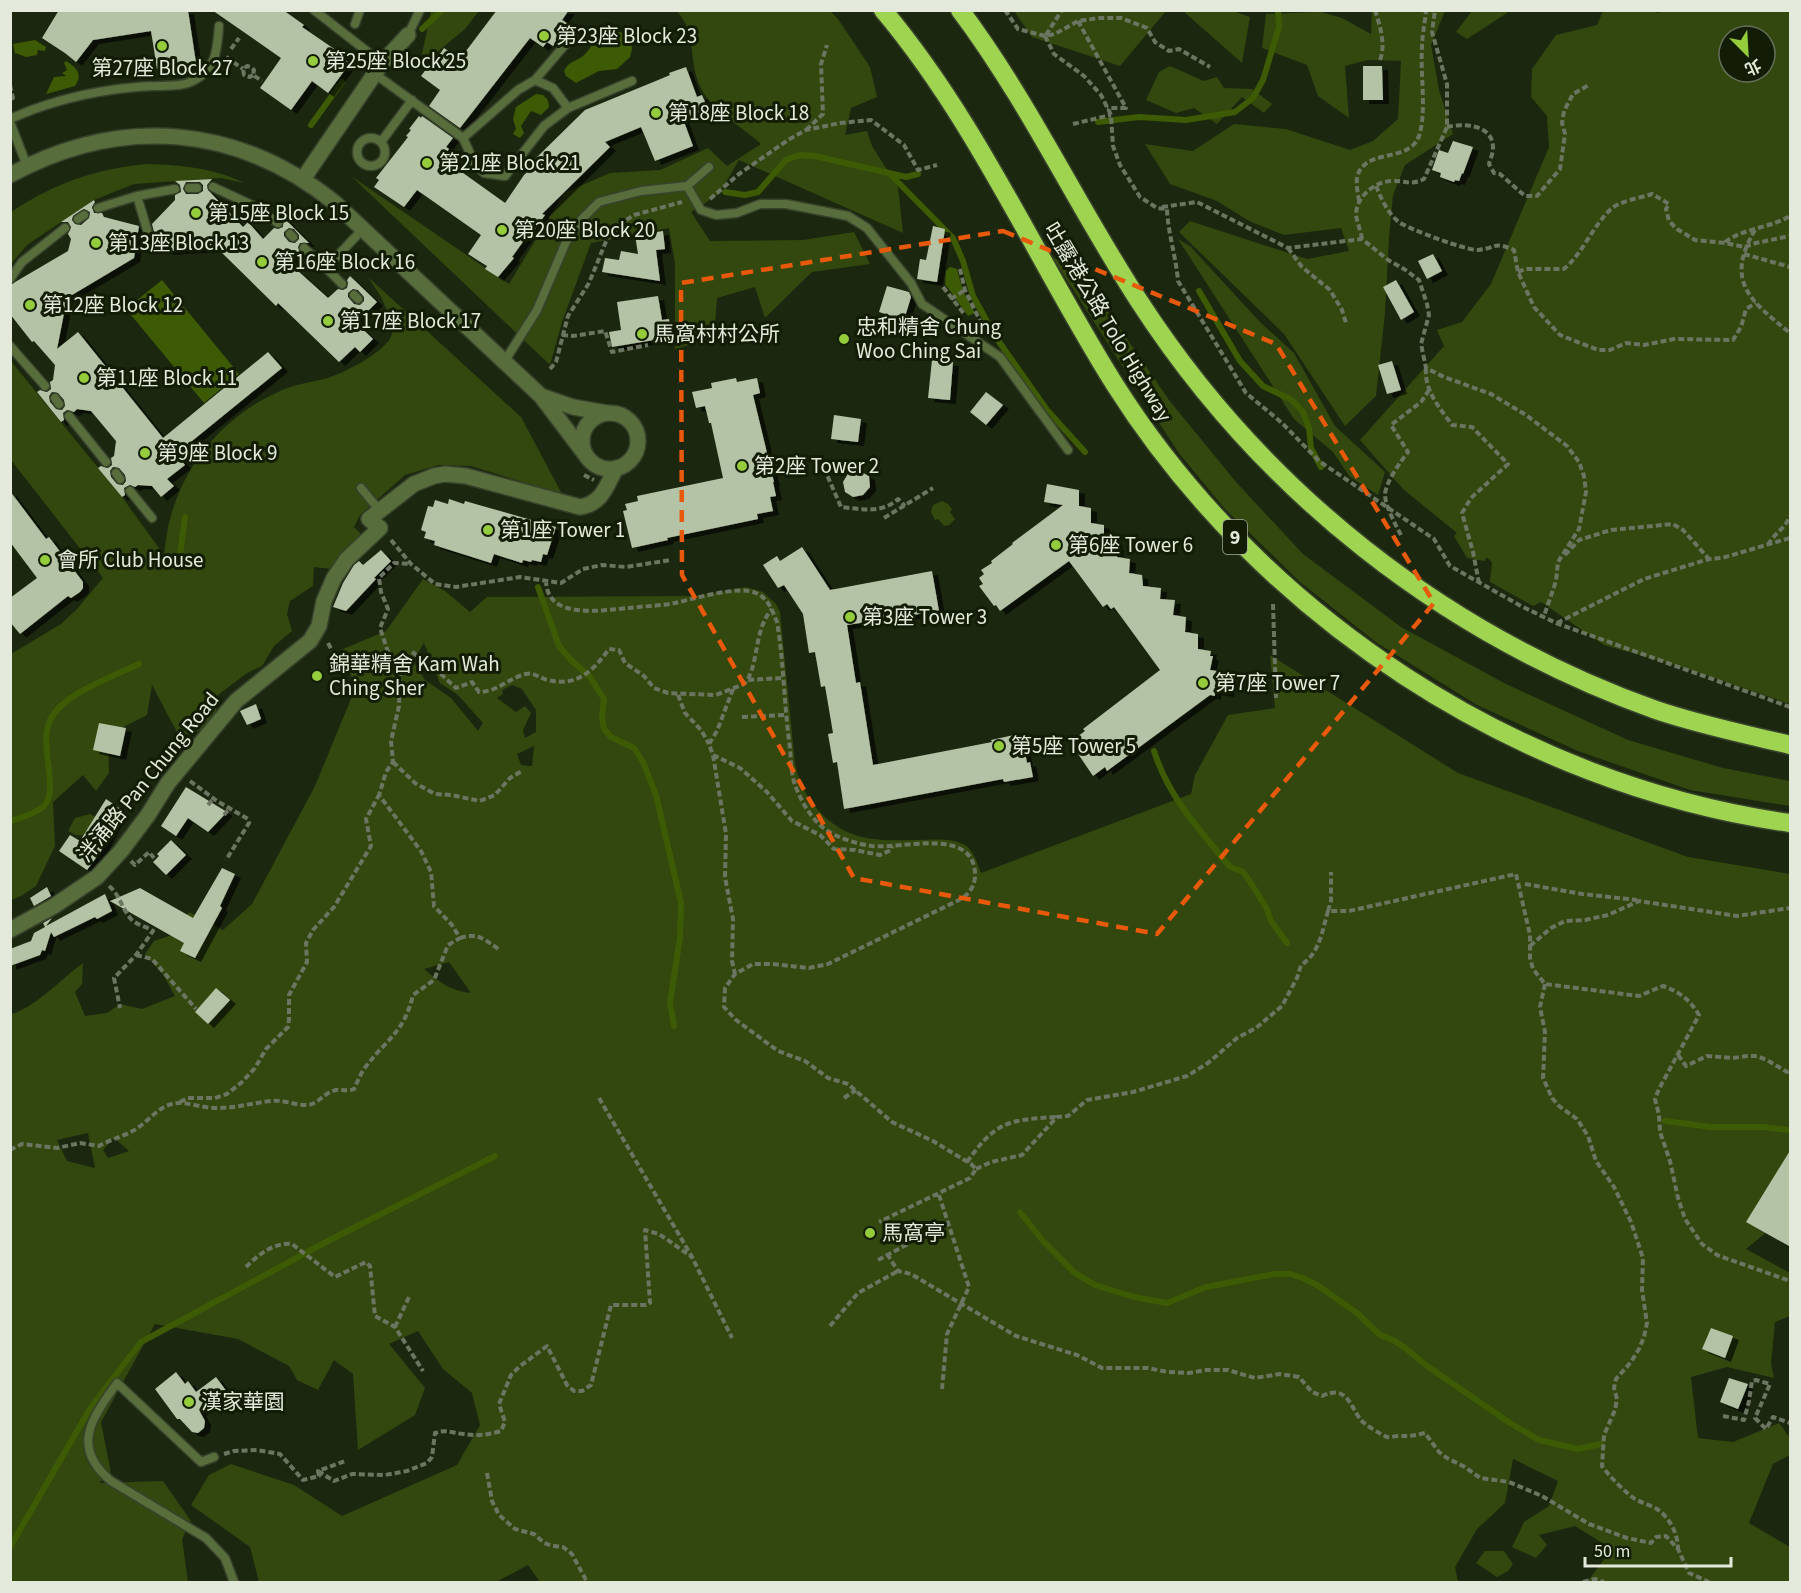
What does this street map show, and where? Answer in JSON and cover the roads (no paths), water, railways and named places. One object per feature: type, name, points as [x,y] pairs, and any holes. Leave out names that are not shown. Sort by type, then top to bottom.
[{"type":"highway","name":"吐露港公路 Tolo Highway","points":[[883,10],[951,103],[1089,343],[1150,436],[1181,476],[1235,537],[1302,599],[1341,631],[1429,692],[1520,741],[1612,779],[1658,794],[1745,815],[1791,823]]},
{"type":"highway","name":"吐露港公路 Tolo Highway","points":[[960,10],[992,55],[1036,126],[1137,300],[1177,357],[1246,441],[1272,469],[1326,518],[1391,570],[1448,609],[1556,668],[1658,710],[1791,745]]},
{"type":"street","points":[[303,179],[378,68],[408,35]]},
{"type":"street","points":[[10,175],[58,152],[83,144],[106,139],[154,135],[179,136],[226,145],[271,162],[303,179],[335,203],[363,229],[541,396],[585,454],[598,466],[616,468],[624,464],[636,450],[636,432],[632,423],[625,417],[616,413],[573,407],[541,396]]},
{"type":"street","points":[[585,454],[582,436],[585,428],[591,420],[607,413]]},
{"type":"street","points":[[380,511],[414,484],[434,476],[456,474],[574,505],[587,506],[598,500],[616,468]]},
{"type":"street","name":"泮涌路 Pan Chung Road","points":[[10,930],[54,906],[97,877],[121,851],[168,783],[236,701],[310,640],[319,626],[324,601],[334,578],[347,558],[380,528],[369,519],[380,511]]},
{"type":"lane","points":[[314,10],[412,100],[463,138],[475,164],[484,173],[505,176],[544,126],[568,108],[632,81]]},
{"type":"lane","points":[[355,24],[360,10]]},
{"type":"lane","points":[[408,35],[420,10]]},
{"type":"lane","points":[[27,166],[10,121],[50,103],[81,96],[159,85],[177,86],[194,80],[208,69],[217,54],[219,26]]},
{"type":"lane","points":[[463,138],[518,90],[535,80],[570,39]]},
{"type":"lane","points":[[535,80],[553,88],[568,108]]},
{"type":"lane","points":[[381,142],[412,100]]},
{"type":"lane","points":[[504,362],[537,310],[566,242],[581,220],[599,202],[641,191],[687,186],[709,167]]},
{"type":"lane","points":[[687,186],[701,210],[716,216],[737,213],[760,204],[786,204],[848,216],[867,228],[911,283],[922,304],[1000,357],[1068,450]]},
{"type":"lane","points":[[213,187],[256,207],[278,223]]},
{"type":"lane","points":[[98,208],[137,196],[175,189]]},
{"type":"lane","points":[[137,196],[151,243]]},
{"type":"lane","points":[[10,279],[22,262],[65,228]]},
{"type":"lane","points":[[326,268],[363,229]]},
{"type":"lane","points":[[304,248],[342,284]]},
{"type":"lane","points":[[10,346],[45,386]]},
{"type":"lane","points":[[69,416],[106,462]]},
{"type":"lane","points":[[361,488],[380,511]]},
{"type":"lane","points":[[130,491],[152,518]]},
{"type":"lane","points":[[214,1457],[201,1462],[117,1383],[89,1427],[89,1450],[100,1471],[111,1481],[206,1538],[225,1558],[234,1582]]},
{"type":"waterway","points":[[422,29],[442,10]]},
{"type":"waterway","points":[[1098,122],[1139,117],[1186,120],[1235,112],[1253,98],[1263,80],[1279,27],[1278,10]]},
{"type":"waterway","points":[[311,125],[342,82]]},
{"type":"waterway","points":[[725,192],[745,195],[758,192],[786,160],[800,155],[815,156],[906,177],[918,174]]},
{"type":"waterway","points":[[889,173],[953,238],[963,261],[973,296],[995,336],[1047,410],[1085,452]]},
{"type":"waterway","points":[[1199,291],[1240,361],[1263,386],[1292,400],[1303,412],[1309,428],[1311,448],[1321,467]]},
{"type":"waterway","points":[[180,555],[185,517]]},
{"type":"waterway","points":[[538,587],[559,646],[590,677],[604,699],[602,716],[604,729],[611,737],[634,748],[643,762],[656,795],[681,903],[680,937],[670,1003],[674,1026]]},
{"type":"waterway","points":[[10,821],[37,811],[44,806],[48,798],[50,778],[47,730],[57,710],[77,694],[139,664]]},
{"type":"waterway","points":[[1154,751],[1176,798],[1230,867],[1242,871],[1249,880],[1267,909],[1271,921],[1287,943]]},
{"type":"waterway","points":[[1665,1121],[1711,1127],[1762,1127],[1790,1130]]},
{"type":"waterway","points":[[10,1547],[91,1407],[141,1342],[328,1241],[495,1156]]},
{"type":"waterway","points":[[1020,1212],[1043,1241],[1075,1273],[1095,1285],[1134,1297],[1167,1303],[1206,1287],[1275,1274],[1290,1274],[1303,1278],[1357,1313],[1380,1335],[1404,1347],[1427,1366],[1510,1423],[1539,1440],[1578,1449],[1601,1444]]},
{"type":"place","name":"第23座 Block 23","points":[[544,36]]},
{"type":"place","name":"第27座 Block 27","points":[[162,46]]},
{"type":"place","name":"第25座 Block 25","points":[[313,61]]},
{"type":"place","name":"第18座 Block 18","points":[[656,113]]},
{"type":"place","name":"第21座 Block 21","points":[[427,163]]},
{"type":"place","name":"第15座 Block 15","points":[[196,213]]},
{"type":"place","name":"第20座 Block 20","points":[[502,230]]},
{"type":"place","name":"第13座 Block 13","points":[[96,243]]},
{"type":"place","name":"第16座 Block 16","points":[[262,262]]},
{"type":"place","name":"第12座 Block 12","points":[[30,305]]},
{"type":"place","name":"第17座 Block 17","points":[[328,321]]},
{"type":"place","name":"馬窩村村公所","points":[[642,334]]},
{"type":"place","name":"忠和精舍 Chung Woo Ching Sai","points":[[844,339]]},
{"type":"place","name":"第11座 Block 11","points":[[84,378]]},
{"type":"place","name":"第9座 Block 9","points":[[145,453]]},
{"type":"place","name":"第2座 Tower 2","points":[[742,466]]},
{"type":"place","name":"第1座 Tower 1","points":[[488,530]]},
{"type":"place","name":"第6座 Tower 6","points":[[1056,545]]},
{"type":"place","name":"會所 Club House","points":[[45,560]]},
{"type":"place","name":"第3座 Tower 3","points":[[850,617]]},
{"type":"place","name":"錦華精舍 Kam Wah Ching Sher","points":[[317,676]]},
{"type":"place","name":"第7座 Tower 7","points":[[1203,683]]},
{"type":"place","name":"第5座 Tower 5","points":[[999,746]]},
{"type":"place","name":"馬窩亭","points":[[870,1233]]},
{"type":"place","name":"漢家華園","points":[[189,1402]]}]
